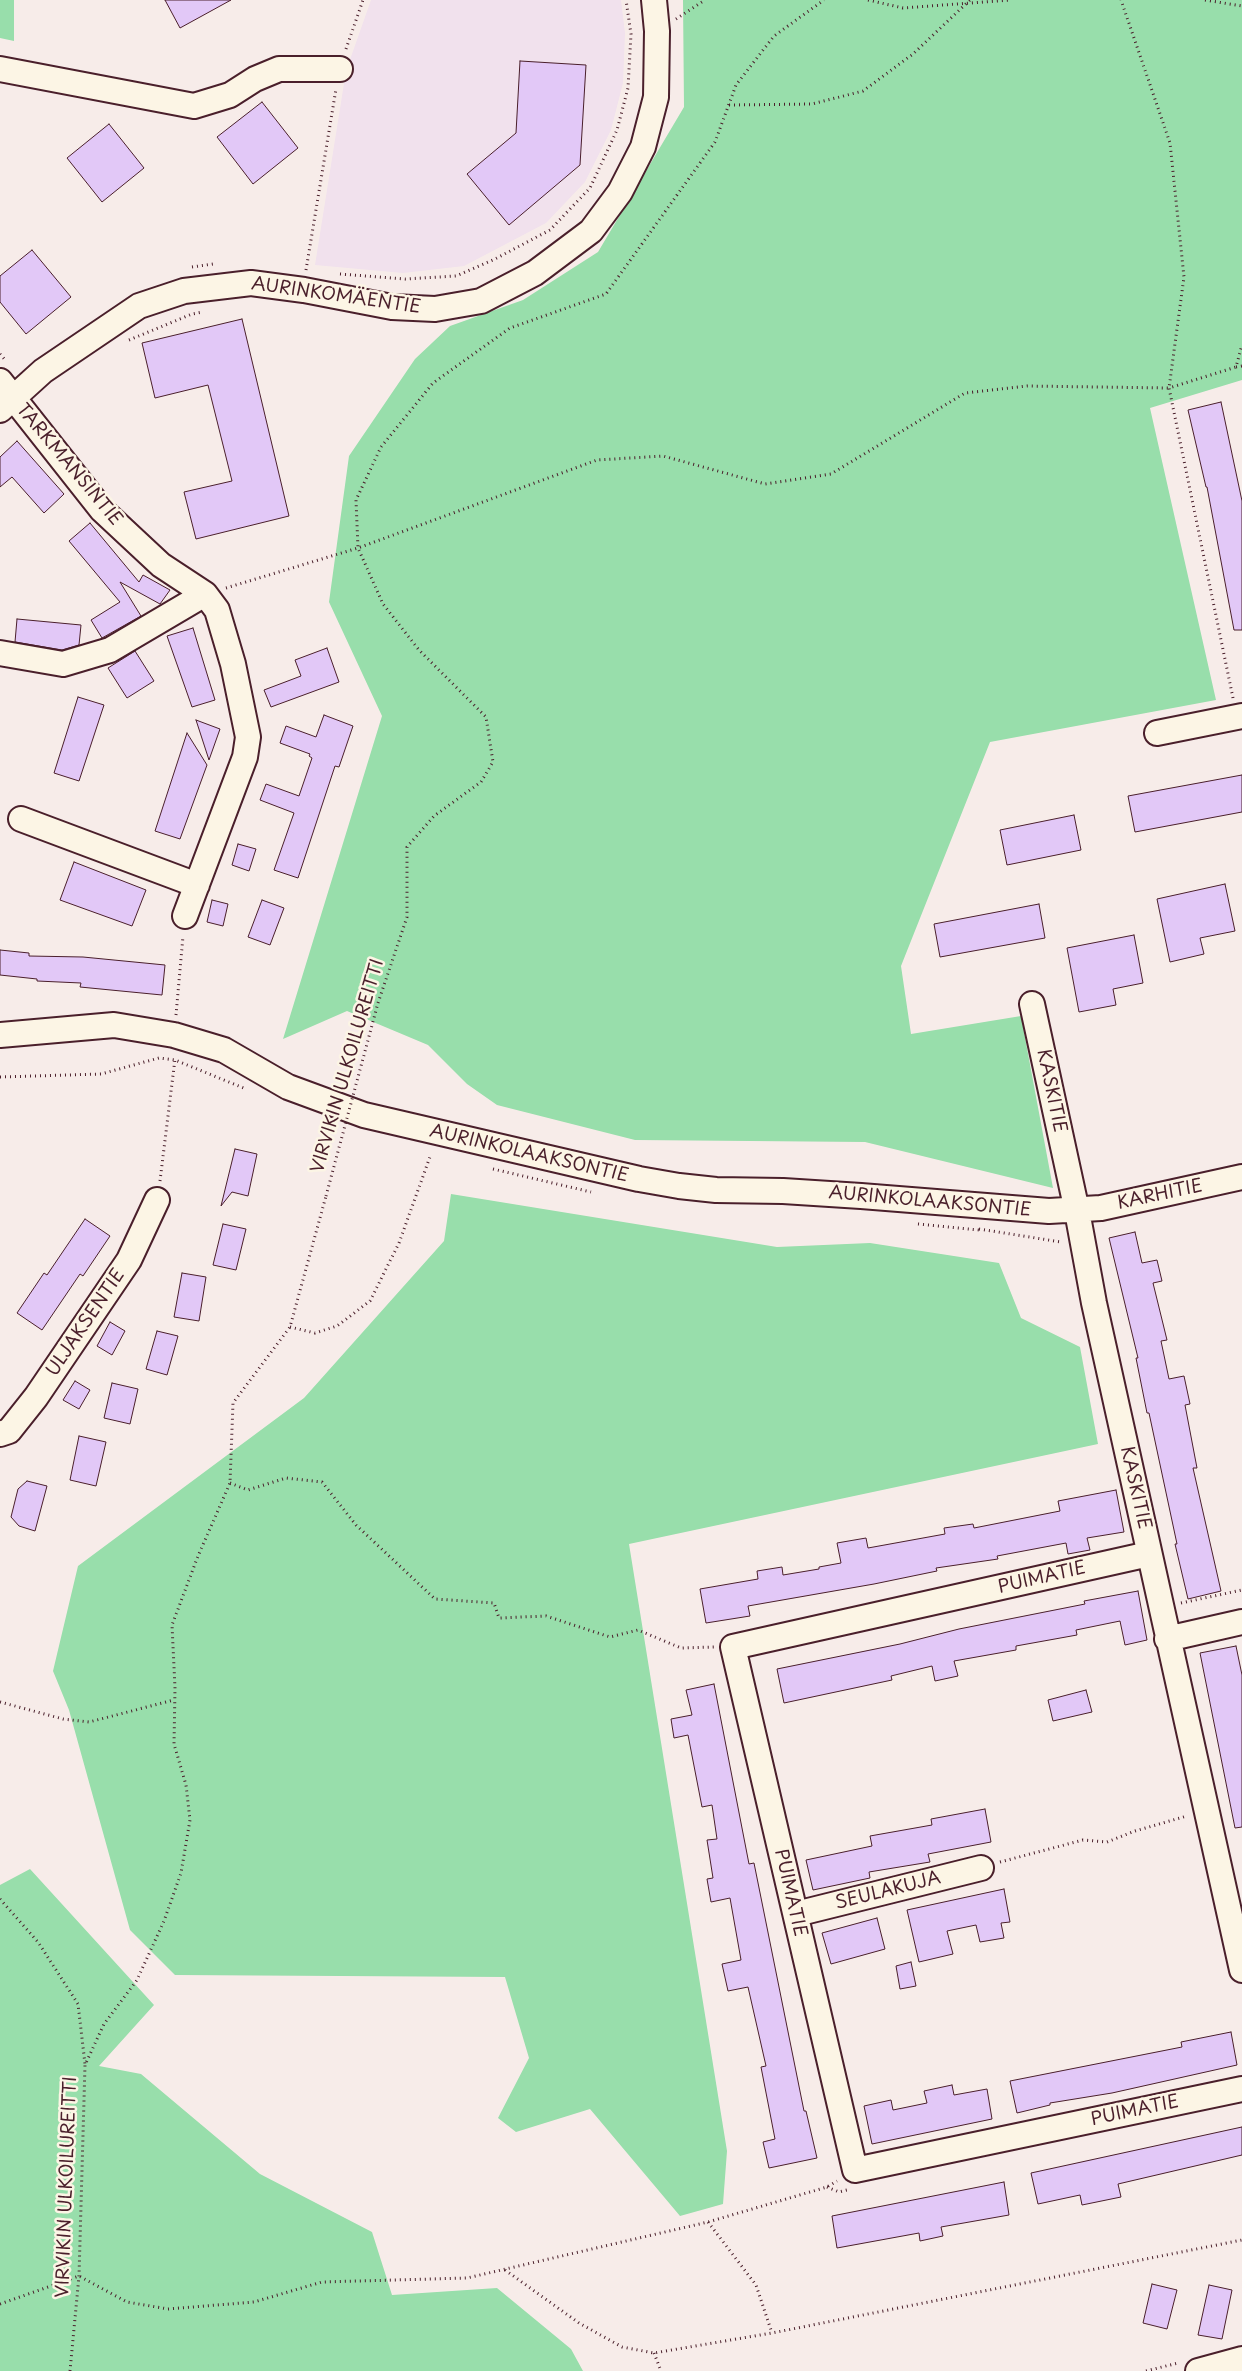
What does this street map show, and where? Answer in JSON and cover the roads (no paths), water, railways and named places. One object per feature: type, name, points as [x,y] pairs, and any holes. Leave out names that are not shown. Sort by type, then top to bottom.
[{"type":"street","name":"AURINKOMÄENTIE","points":[[5,397],[139,306],[184,291],[251,283],[304,290],[392,307],[435,309],[480,300],[535,273],[591,232],[620,192],[640,154],[656,97],[657,31],[654,0]]},
{"type":"street","points":[[0,69],[194,106],[230,95],[255,79],[279,69],[340,69]]},
{"type":"street","name":"TARKMANSINTIE","points":[[5,397],[102,510],[161,565],[205,594],[217,610],[233,664],[248,737],[245,756],[185,916]]},
{"type":"street","points":[[0,653],[63,664],[110,650],[205,594]]},
{"type":"street","points":[[1157,733],[1240,716]]},
{"type":"street","points":[[21,819],[196,885]]},
{"type":"street","name":"KASKITIE","points":[[1032,1004],[1160,1608],[1206,1812],[1238,1930],[1242,1970]]},
{"type":"street","name":"AURINKOLAAKSONTIE","points":[[0,1035],[114,1025],[174,1035],[224,1050],[288,1087],[364,1115],[639,1179],[716,1190],[783,1191],[1024,1211],[1077,1211]]},
{"type":"street","name":"KARHITIE","points":[[1077,1211],[1101,1208],[1242,1177]]},
{"type":"street","name":"ULJAKSENTIE","points":[[0,1434],[9,1431],[36,1397],[129,1260],[158,1200]]},
{"type":"street","name":"PUIMATIE","points":[[1149,1554],[733,1647],[855,2170],[1242,2089]]},
{"type":"street","points":[[1167,1639],[1242,1622]]},
{"type":"street","name":"SEULAKUJA","points":[[796,1914],[980,1868]]},
{"type":"street","points":[[1198,2371],[1242,2359]]}]
